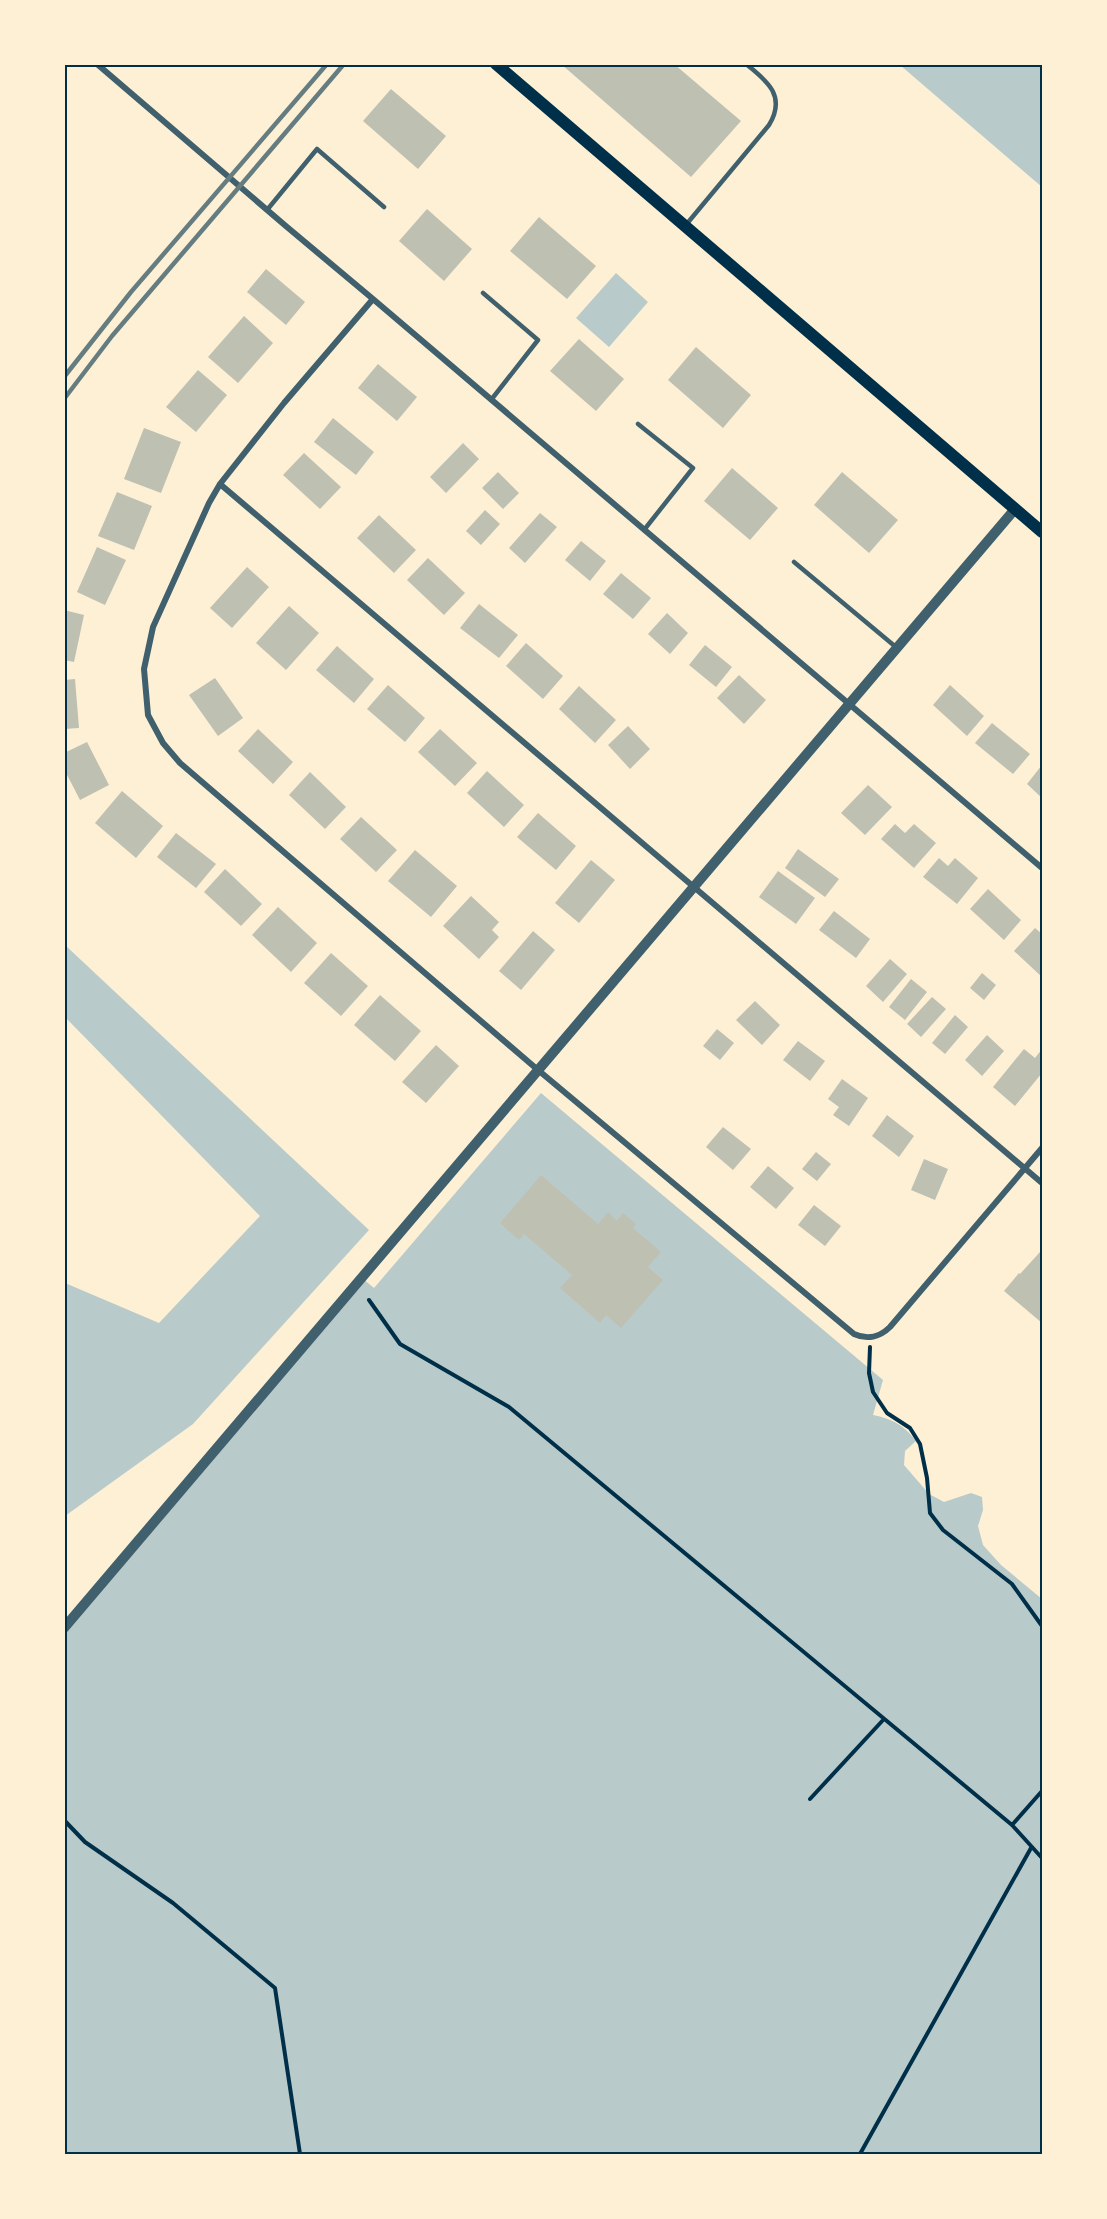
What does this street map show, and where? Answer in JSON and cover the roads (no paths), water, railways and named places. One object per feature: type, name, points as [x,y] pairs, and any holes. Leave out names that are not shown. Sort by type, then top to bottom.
[{"type":"main road","points":[[496,64],[1042,532]]},
{"type":"street","points":[[98,64],[1042,868]]},
{"type":"street","points":[[373,299],[284,403],[220,484],[209,503],[153,627],[144,669],[148,715],[163,743],[180,763],[538,1070],[820,1308],[854,1334],[870,1338],[885,1332],[1042,1148]]},
{"type":"street","points":[[220,484],[1042,1183]]},
{"type":"street","points":[[64,1628],[1015,509]]},
{"type":"lane","points":[[686,226],[769,125],[777,109],[775,94],[766,81],[746,64]]},
{"type":"lane","points":[[267,210],[317,149],[384,207]]},
{"type":"lane","points":[[483,293],[538,340],[491,400]]},
{"type":"lane","points":[[638,424],[693,468],[644,530]]},
{"type":"lane","points":[[794,562],[897,648]]},
{"type":"railway","points":[[64,377],[131,292],[327,64]]},
{"type":"railway","points":[[64,399],[112,336],[344,64]]}]
